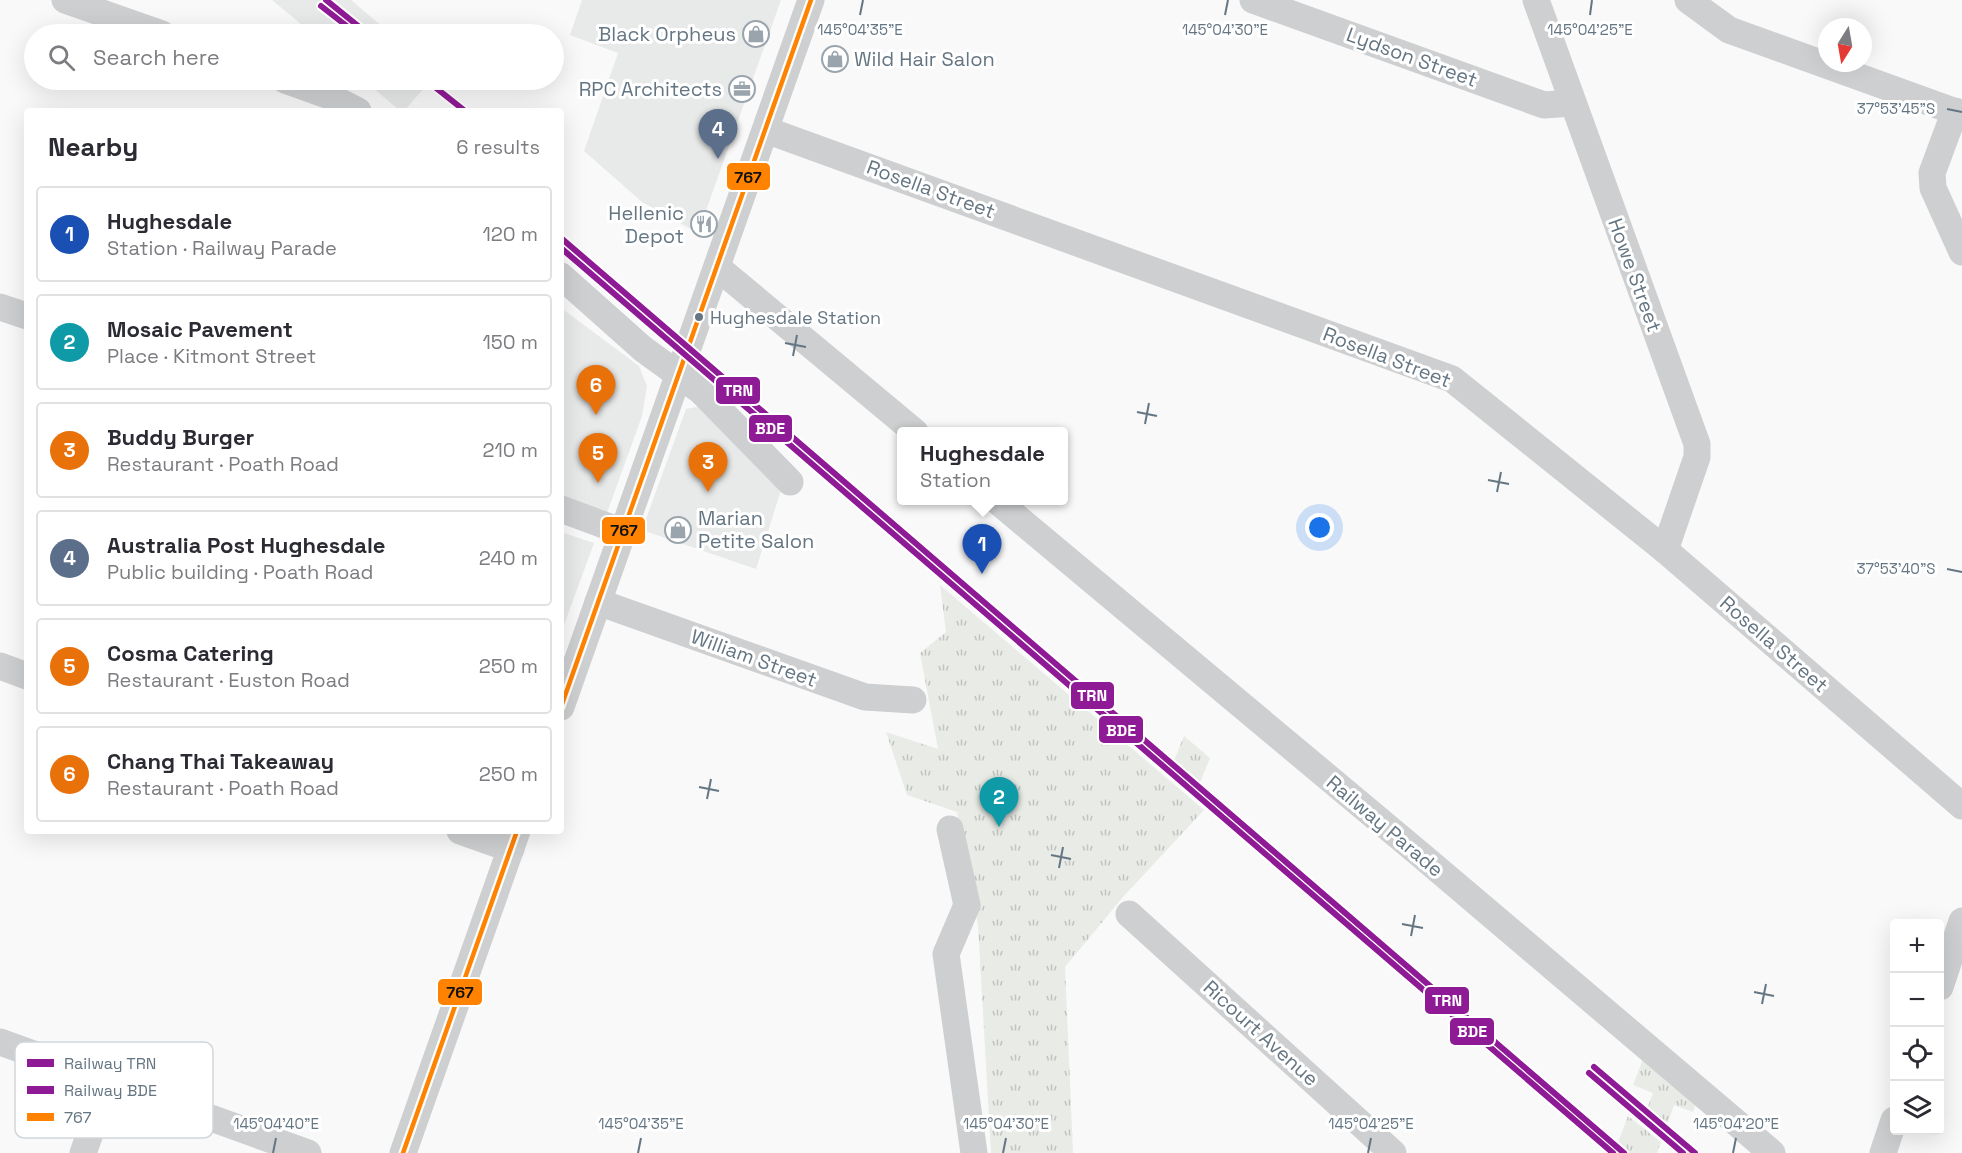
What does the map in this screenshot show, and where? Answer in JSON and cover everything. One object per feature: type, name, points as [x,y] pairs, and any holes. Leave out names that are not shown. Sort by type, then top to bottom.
[{"type":"street","points":[[65,0],[133,24]]},
{"type":"street","points":[[564,698],[811,0]]},
{"type":"street","name":"Lydson Street","points":[[1252,0],[1544,105],[1572,103]]},
{"type":"street","name":"Howe Street","points":[[1536,0],[1697,444],[1697,457],[1665,550]]},
{"type":"street","points":[[1688,0],[1729,30],[1958,112],[1932,173],[1933,188],[1962,252]]},
{"type":"street","points":[[313,90],[352,108]]},
{"type":"street","name":"Rosella Street","points":[[765,130],[1452,379],[1665,550],[1962,806]]},
{"type":"street","points":[[717,267],[909,427]]},
{"type":"street","points":[[564,279],[642,349],[702,390],[790,482]]},
{"type":"street","points":[[0,307],[24,315]]},
{"type":"street","name":"Railway Parade","points":[[1001,505],[1431,864],[1772,1153]]},
{"type":"street","points":[[564,510],[623,532]]},
{"type":"street","name":"William Street","points":[[598,602],[865,697],[913,700]]},
{"type":"street","points":[[0,666],[24,675]]},
{"type":"street","points":[[950,829],[967,905],[946,954],[974,1153]]},
{"type":"street","points":[[403,1153],[514,840],[478,834]]},
{"type":"street","name":"Ricourt Avenue","points":[[1128,914],[1393,1153]]},
{"type":"street","points":[[1944,975],[1962,921]]},
{"type":"street","points":[[0,1042],[15,1047]]},
{"type":"street","points":[[213,1119],[308,1153]]},
{"type":"street","points":[[1883,1153],[1890,1132]]},
{"type":"street","points":[[83,1153],[88,1138]]},
{"type":"shaded area","points":[[272,0],[351,0],[379,24],[301,24]]},
{"type":"shaded area","points":[[582,0],[781,0],[698,233],[642,202],[584,151],[618,53],[570,35]]},
{"type":"shaded area","points":[[376,90],[422,90],[407,108],[397,108]]},
{"type":"shaded area","points":[[564,310],[639,366],[647,386],[642,416],[607,513],[564,497]]},
{"type":"shaded area","points":[[706,405],[783,484],[756,569],[642,530],[686,409]]},
{"type":"shaded area","points":[[564,533],[594,543],[564,625]]},
{"type":"green space","points":[[940,585],[1204,810],[1123,897],[1065,967],[1073,1153],[991,1153],[978,925],[957,812],[907,795],[886,732],[938,749],[920,653],[946,632]]},
{"type":"green space","points":[[1184,736],[1210,758],[1197,790],[1171,768]]},
{"type":"green space","points":[[1643,1059],[1696,1103],[1693,1112],[1674,1105],[1664,1134],[1644,1117],[1653,1093],[1633,1085]]},
{"type":"green space","points":[[1628,1116],[1661,1142],[1657,1153],[1614,1153]]},
{"type":"rail line","name":"TRN","points":[[326,0],[356,24]]},
{"type":"rail line","name":"BDE","points":[[321,6],[344,24]]},
{"type":"rail line","name":"TRN","points":[[439,90],[461,108]]},
{"type":"rail line","name":"TRN","points":[[564,241],[1624,1153]]},
{"type":"rail line","name":"BDE","points":[[564,251],[1613,1153]]},
{"type":"rail line","name":"TRN","points":[[1594,1067],[1695,1153]]},
{"type":"rail line","name":"BDE","points":[[1589,1073],[1683,1153]]},
{"type":"transit line","name":"767","points":[[564,699],[811,0]]},
{"type":"transit line","name":"767","points":[[403,1153],[516,834]]},
{"type":"place","name":"Black Orpheus","points":[[756,34]]},
{"type":"place","name":"Wild Hair Salon","points":[[835,59]]},
{"type":"place","name":"RPC Architects","points":[[742,89]]},
{"type":"place","name":"Australia Post Hughesdale","points":[[718,159]]},
{"type":"place","name":"Hellenic Depot","points":[[704,224]]},
{"type":"place","name":"Hughesdale Station","points":[[699,317]]},
{"type":"place","name":"Chang Thai Takeaway","points":[[596,415]]},
{"type":"place","name":"Cosma Catering","points":[[598,483]]},
{"type":"place","name":"Buddy Burger","points":[[708,492]]},
{"type":"place","name":"Marian Petite Salon","points":[[678,530]]},
{"type":"place","name":"Hughesdale","points":[[982,574]]},
{"type":"place","name":"Mosaic Pavement","points":[[999,827]]}]
